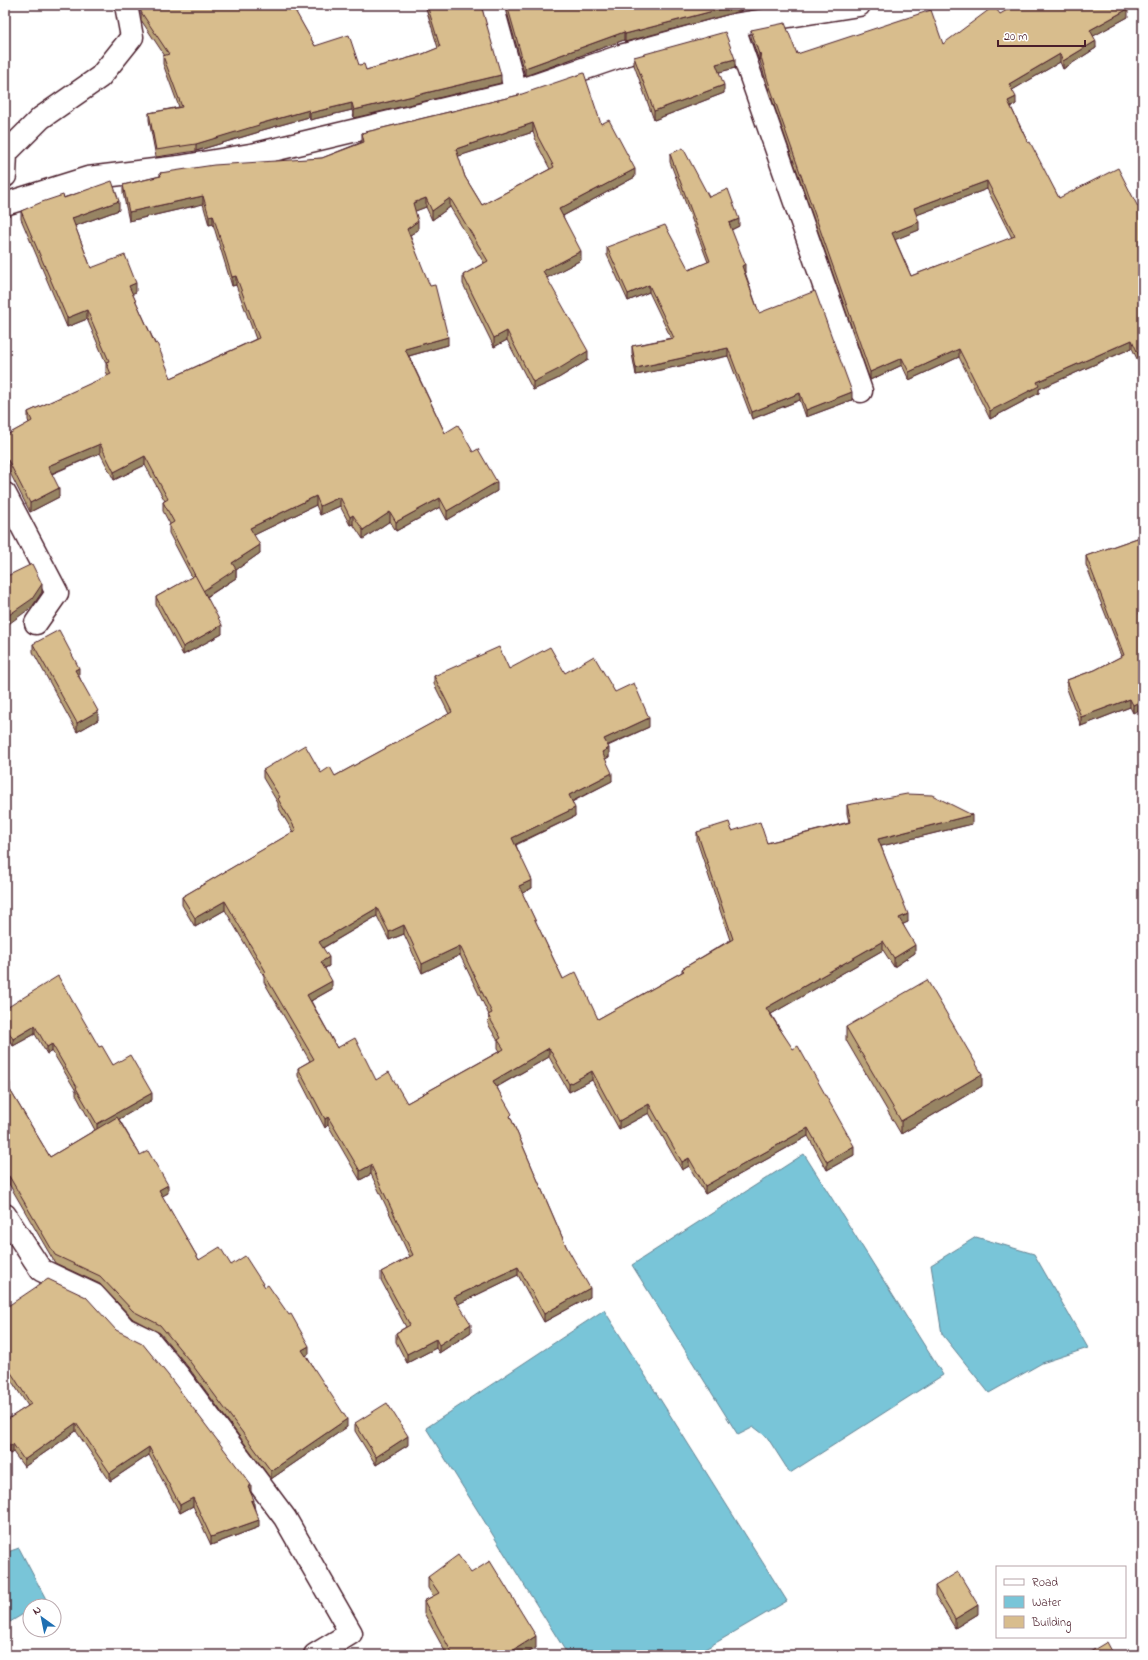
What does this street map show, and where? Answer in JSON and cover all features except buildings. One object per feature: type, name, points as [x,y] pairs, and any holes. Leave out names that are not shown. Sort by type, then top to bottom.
[{"type":"street","points":[[5,176],[6,153],[41,118],[100,77],[132,37],[126,5]]},
{"type":"street","points":[[492,5],[516,92]]},
{"type":"street","points":[[5,204],[88,178],[179,167],[256,154],[516,92],[624,55],[733,25],[859,5]]},
{"type":"street","points":[[733,25],[861,391]]},
{"type":"street","points":[[5,494],[57,593],[36,623]]},
{"type":"street","points":[[5,1215],[41,1270],[94,1295],[125,1329],[150,1341],[178,1375],[286,1518],[351,1633],[315,1655]]},
{"type":"water","points":[[804,1154],[943,1375],[790,1473],[767,1437],[754,1427],[738,1435],[632,1265]]},
{"type":"water","points":[[976,1237],[1034,1254],[1088,1348],[1042,1363],[989,1393],[942,1334],[931,1265]]},
{"type":"water","points":[[604,1310],[787,1601],[695,1655],[568,1655],[426,1428]]},
{"type":"water","points":[[19,1548],[45,1598],[22,1598],[22,1615],[5,1625],[5,1553]]}]
